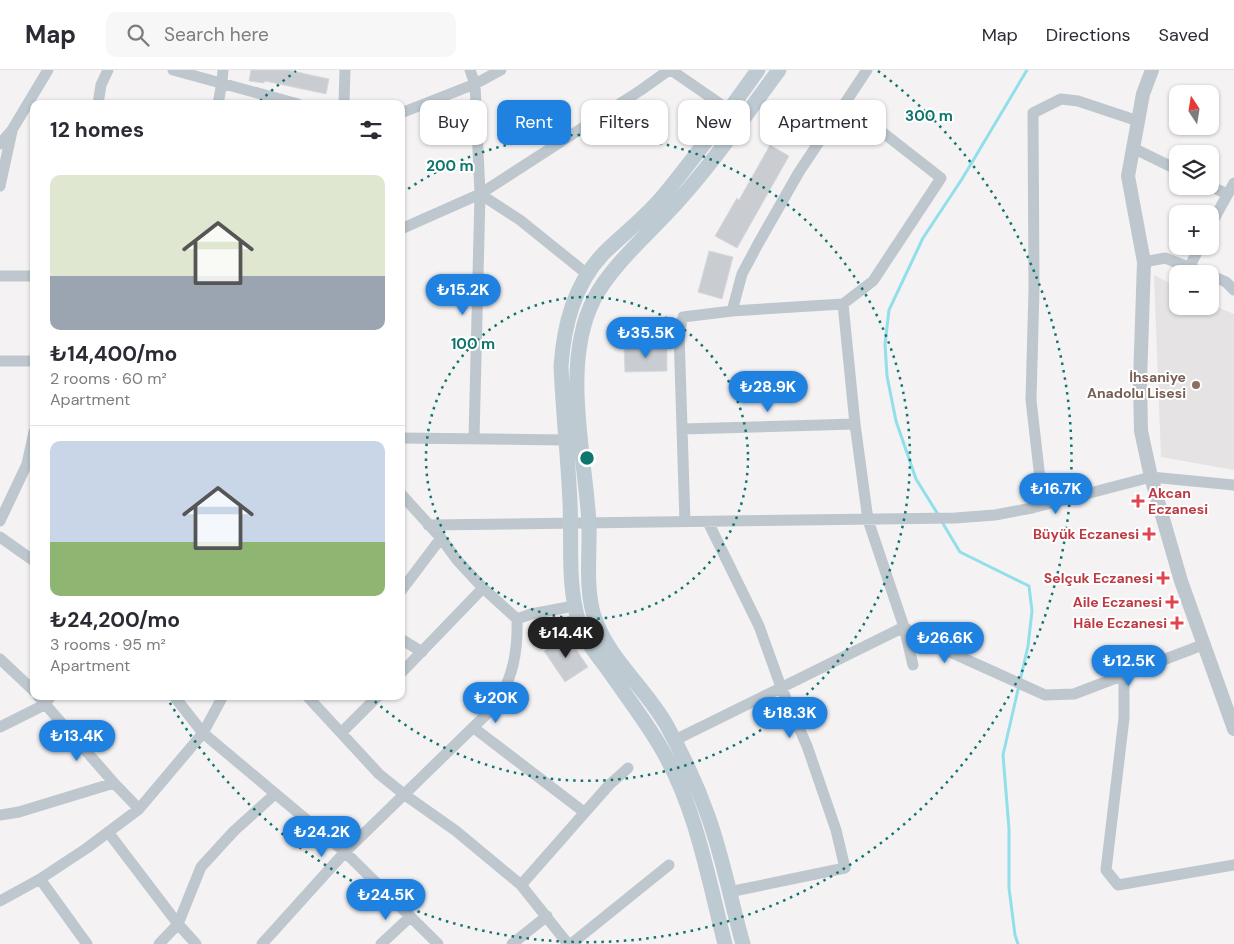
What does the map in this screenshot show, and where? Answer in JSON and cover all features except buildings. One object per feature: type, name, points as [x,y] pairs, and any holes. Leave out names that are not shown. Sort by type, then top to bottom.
[{"type":"main road","points":[[737,100],[758,70]]},
{"type":"main road","points":[[743,944],[709,818],[690,770],[665,723],[607,644],[594,616],[591,603],[589,524],[580,439],[577,372],[581,332],[595,296],[610,274],[683,196],[779,70]]},
{"type":"main road","points":[[703,145],[663,196],[604,253],[587,274],[570,310],[561,366],[574,606],[585,638],[648,727],[674,774],[688,808],[700,846],[725,944]]},
{"type":"street","points":[[0,144],[12,130],[48,70]]},
{"type":"street","points":[[99,100],[101,85],[108,70]]},
{"type":"street","points":[[173,70],[284,100]]},
{"type":"street","points":[[219,100],[223,70]]},
{"type":"street","points":[[344,100],[345,70]]},
{"type":"street","points":[[470,70],[475,84],[480,194],[474,439]]},
{"type":"street","points":[[405,111],[475,84],[501,70]]},
{"type":"street","points":[[405,227],[480,194],[670,70],[715,100]]},
{"type":"street","points":[[847,100],[867,70]]},
{"type":"street","points":[[1152,70],[1143,94],[1128,176],[1144,262],[1140,381],[1141,431],[1151,477],[1181,581],[1234,729]]},
{"type":"street","points":[[1043,505],[1031,400],[1034,289],[1033,113],[1061,99],[1078,101],[1138,122]]},
{"type":"street","points":[[0,186],[12,130]]},
{"type":"street","points":[[685,522],[679,333],[683,316],[843,304],[873,281],[941,178],[886,135]]},
{"type":"street","points":[[732,311],[742,274],[799,172],[817,145]]},
{"type":"street","points":[[1133,148],[1169,166]]},
{"type":"street","points":[[1219,208],[1234,183]]},
{"type":"street","points":[[1219,190],[1226,194]]},
{"type":"street","points":[[480,194],[520,220],[587,274]]},
{"type":"street","points":[[1144,262],[1165,258],[1187,265]]},
{"type":"street","points":[[0,276],[30,276]]},
{"type":"street","points":[[1219,279],[1226,282],[1234,290]]},
{"type":"street","points":[[843,304],[855,424],[868,520],[904,627],[913,665]]},
{"type":"street","points":[[0,361],[30,361]]},
{"type":"street","points":[[682,429],[855,424]]},
{"type":"street","points":[[405,438],[565,440]]},
{"type":"street","points":[[0,521],[30,465]]},
{"type":"street","points":[[428,526],[955,518],[995,515],[1043,505],[1151,477],[1234,485]]},
{"type":"street","points":[[262,944],[345,852],[496,706],[506,688],[517,643],[517,619],[483,588],[405,499]]},
{"type":"street","points":[[708,522],[759,626],[810,754],[836,830],[845,868],[729,892]]},
{"type":"street","points":[[0,537],[30,558]]},
{"type":"street","points":[[405,586],[441,538]]},
{"type":"street","points":[[405,669],[483,588]]},
{"type":"street","points":[[517,619],[531,614],[574,606]]},
{"type":"street","points":[[904,627],[919,638],[1045,695],[1074,694],[1205,644]]},
{"type":"street","points":[[674,740],[904,627]]},
{"type":"street","points":[[405,641],[422,652]]},
{"type":"street","points":[[0,659],[30,687]]},
{"type":"street","points":[[1124,675],[1124,718],[1106,870],[1118,885],[1234,865]]},
{"type":"street","points":[[0,727],[42,700]]},
{"type":"street","points":[[45,700],[114,783],[139,809]]},
{"type":"street","points":[[177,700],[203,733],[345,852],[438,944]]},
{"type":"street","points":[[0,901],[40,879],[139,809],[203,733],[221,700]]},
{"type":"street","points":[[311,700],[379,774],[456,831],[521,885],[570,944],[669,865]]},
{"type":"street","points":[[341,733],[374,700]]},
{"type":"street","points":[[474,728],[584,812]]},
{"type":"street","points":[[521,885],[584,812],[628,768]]},
{"type":"street","points":[[0,815],[19,812],[114,783]]},
{"type":"street","points":[[159,944],[178,924],[201,867],[234,831],[275,794]]},
{"type":"street","points":[[108,832],[178,924],[196,944]]},
{"type":"street","points":[[40,879],[87,944]]},
{"type":"street","points":[[512,944],[547,916]]},
{"type":"street","points":[[381,944],[410,917]]},
{"type":"shaded area","name":"İhsaniye Anadolu Lisesi","points":[[1154,275],[1169,283],[1169,315],[1219,315],[1219,308],[1234,314],[1234,470],[1161,457]]},
{"type":"waterway","points":[[939,516],[916,479],[896,421],[887,376],[885,344],[889,310],[923,238],[962,179],[1027,70]]},
{"type":"waterway","points":[[942,522],[960,552],[1029,586],[1032,611],[1028,646],[1003,755],[1009,829],[1009,888],[1015,935],[1018,944]]},
{"type":"place","name":"İhsaniye Anadolu Lisesi","points":[[1196,385]]},
{"type":"place","name":"Akcan Eczanesi","points":[[1138,501]]},
{"type":"place","name":"Büyük Eczanesi","points":[[1149,534]]},
{"type":"place","name":"Selçuk Eczanesi","points":[[1163,578]]},
{"type":"place","name":"Aile Eczanesi","points":[[1172,602]]},
{"type":"place","name":"Hâle Eczanesi","points":[[1177,623]]}]
